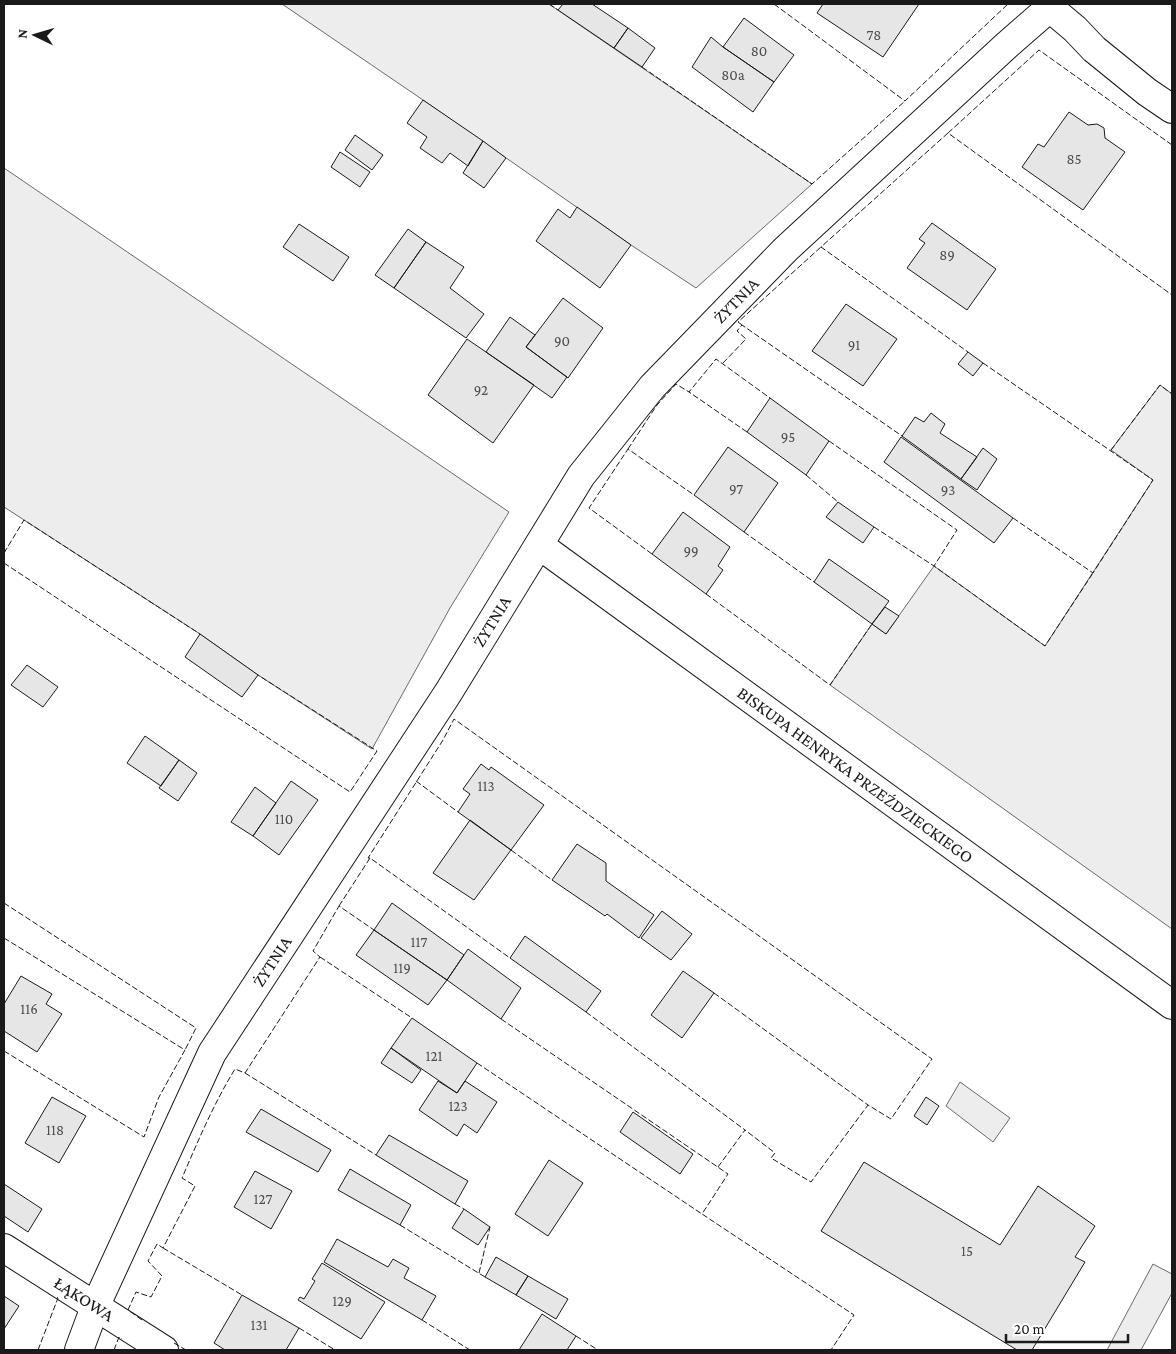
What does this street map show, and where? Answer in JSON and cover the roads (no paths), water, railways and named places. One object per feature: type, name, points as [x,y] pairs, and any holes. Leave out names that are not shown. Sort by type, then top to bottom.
[{"type":"street","points":[[1052,6],[1094,49],[1147,92],[1172,109]]},
{"type":"street","name":"ŻYTNIA","points":[[79,1350],[96,1307],[212,1053],[448,693],[581,476],[652,387],[786,249],[1000,51],[1052,6]]},
{"type":"street","name":"BISKUPA HENRYKA PRZEŹDZIECKIEGO","points":[[539,545],[1172,1005]]},
{"type":"street","name":"ŁĄKOWA","points":[[4,1248],[164,1350]]}]
